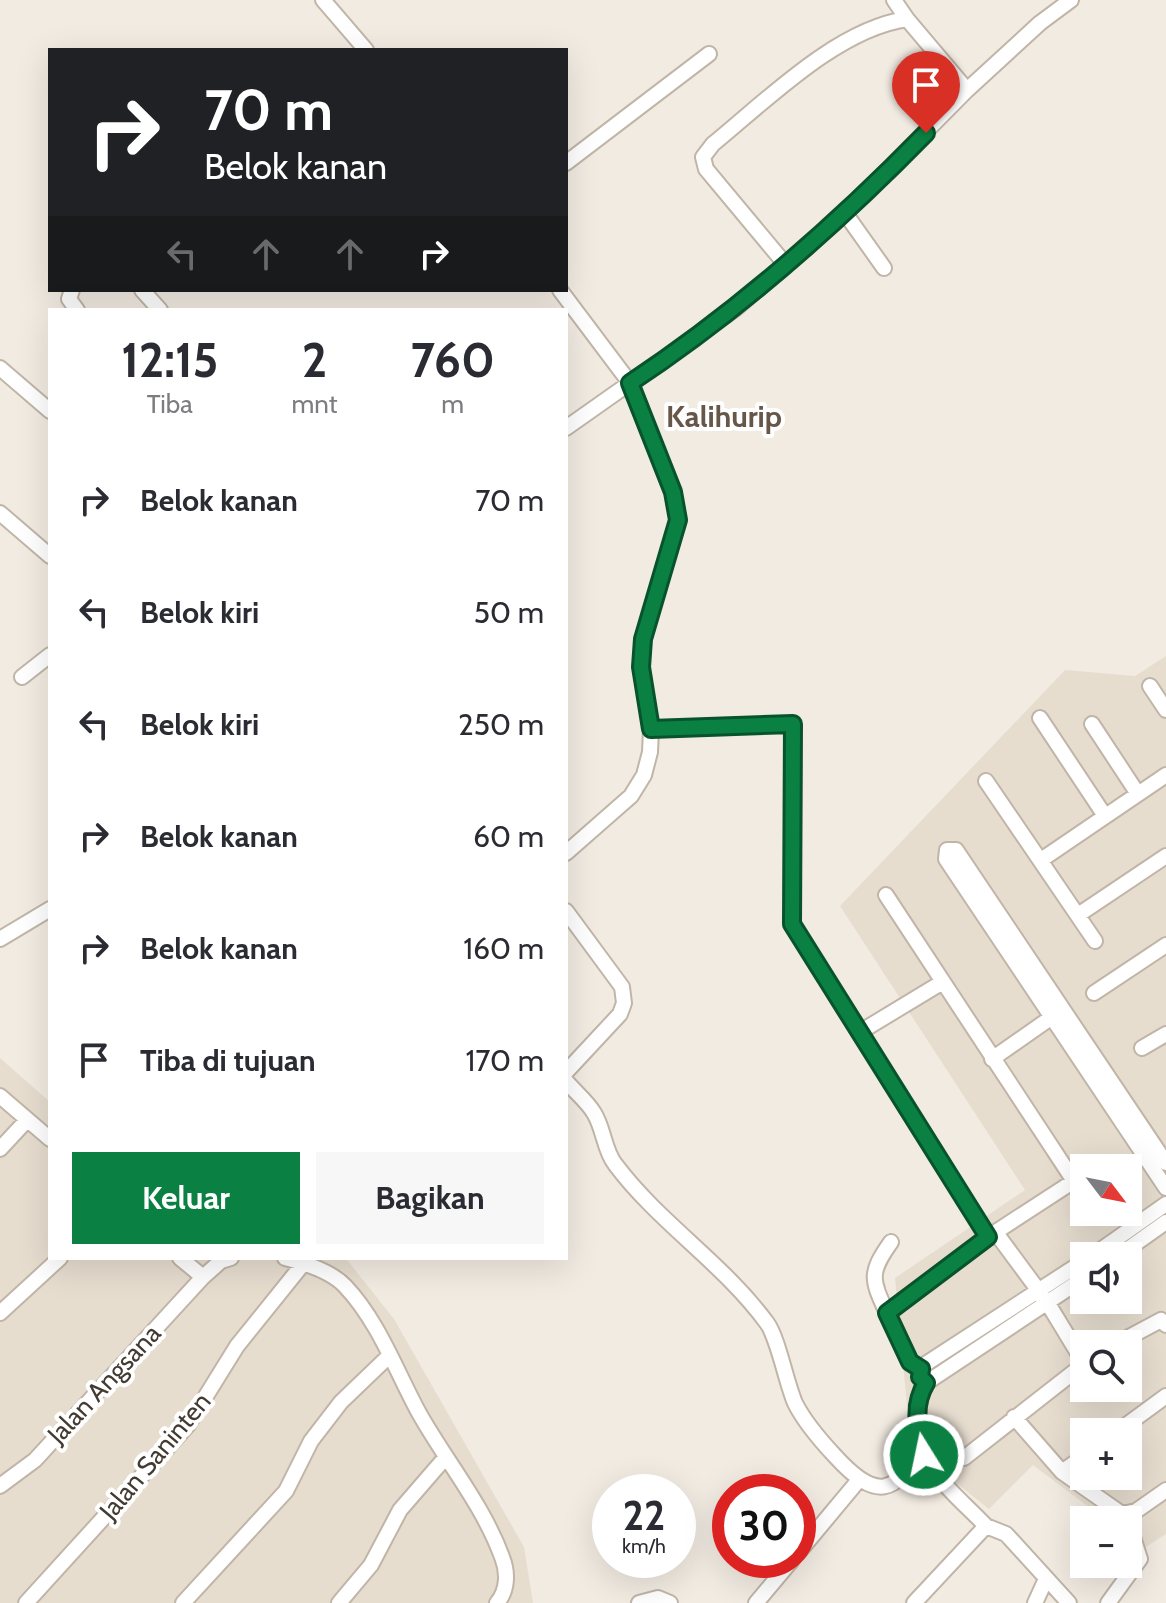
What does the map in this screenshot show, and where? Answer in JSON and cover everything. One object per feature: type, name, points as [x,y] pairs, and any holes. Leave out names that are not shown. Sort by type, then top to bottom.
[{"type":"street","points":[[323,0],[364,48]]},
{"type":"street","points":[[894,0],[967,90]]},
{"type":"street","points":[[568,427],[735,309],[845,213],[967,90],[1064,1]]},
{"type":"street","points":[[786,265],[706,169],[703,157],[713,144],[805,69],[861,34],[907,19]]},
{"type":"street","points":[[568,161],[709,54]]},
{"type":"street","points":[[845,213],[884,268]]},
{"type":"street","points":[[144,292],[158,308]]},
{"type":"street","points":[[562,292],[630,383],[673,492],[678,520],[643,639],[641,667],[651,729],[650,752],[644,775],[631,796],[568,851]]},
{"type":"street","points":[[0,368],[48,409]]},
{"type":"street","points":[[0,513],[48,554]]},
{"type":"street","points":[[22,677],[48,657]]},
{"type":"street","points":[[1150,686],[1166,710]]},
{"type":"street","points":[[1040,718],[1105,816]]},
{"type":"street","points":[[651,729],[793,724],[792,924],[992,1235],[1042,1296],[1070,1341]]},
{"type":"street","points":[[1092,724],[1138,794]]},
{"type":"street","points":[[1041,860],[1166,775]]},
{"type":"street","points":[[986,781],[1095,941]]},
{"type":"street","points":[[1114,1098],[1052,1017],[999,928],[956,850],[947,850],[946,859],[999,928],[1163,1168],[1166,1188]]},
{"type":"street","points":[[1078,915],[1166,856]]},
{"type":"street","points":[[886,895],[992,1059],[1070,1166]]},
{"type":"street","points":[[0,939],[48,910]]},
{"type":"street","points":[[568,914],[622,987],[624,1003],[620,1014],[568,1070]]},
{"type":"street","points":[[1094,993],[1166,945]]},
{"type":"street","points":[[860,1032],[941,983]]},
{"type":"street","points":[[992,1059],[1052,1017]]},
{"type":"street","points":[[1142,1048],[1166,1034]]},
{"type":"street","points":[[568,1083],[594,1114],[613,1161],[661,1217],[725,1277],[769,1325],[796,1405],[811,1429],[858,1481],[876,1488],[888,1486],[912,1461],[920,1441]]},
{"type":"street","points":[[0,1096],[48,1137]]},
{"type":"street","points":[[0,1149],[27,1120]]},
{"type":"street","points":[[887,1313],[992,1235],[1070,1184]]},
{"type":"street","points":[[1112,1242],[1166,1204]]},
{"type":"street","points":[[1138,1242],[1166,1222]]},
{"type":"street","points":[[891,1242],[873,1271],[875,1286],[910,1362],[924,1376]]},
{"type":"street","points":[[0,1313],[58,1260]]},
{"type":"street","points":[[182,1260],[203,1277]]},
{"type":"street","name":"Jalan Angsana","points":[[0,1486],[35,1460],[203,1277],[224,1260]]},
{"type":"street","points":[[291,1260],[342,1283],[364,1309],[503,1558],[506,1584],[497,1603]]},
{"type":"street","name":"Jalan Saninten","points":[[26,1603],[188,1425],[237,1346],[303,1264]]},
{"type":"street","points":[[1069,1603],[1002,1530],[986,1526],[935,1475],[920,1441],[916,1408],[924,1376],[1042,1296],[1070,1273]]},
{"type":"street","points":[[1042,1296],[1070,1284]]},
{"type":"street","points":[[1139,1330],[1161,1320],[1166,1325]]},
{"type":"street","points":[[183,1603],[286,1491],[311,1441],[341,1402],[390,1355]]},
{"type":"street","points":[[964,1458],[1070,1374]]},
{"type":"street","points":[[1136,1418],[1166,1396]]},
{"type":"street","points":[[1014,1417],[1062,1472],[1113,1506]]},
{"type":"street","points":[[339,1603],[371,1565],[400,1510],[445,1458]]},
{"type":"street","points":[[1062,1472],[1070,1466]]},
{"type":"street","points":[[816,1531],[858,1481]]},
{"type":"street","points":[[1140,1506],[1166,1490]]},
{"type":"street","points":[[914,1603],[986,1526]]},
{"type":"street","points":[[756,1603],[777,1578]]},
{"type":"street","points":[[1108,1603],[1126,1578]]},
{"type":"street","points":[[1035,1603],[1046,1579]]},
{"type":"street","points":[[639,1603],[658,1598],[670,1603]]},
{"type":"shaded area","points":[[1166,656],[1166,1534],[1142,1550],[1142,1506],[1087,1506],[1033,1465],[989,1509],[955,1482],[907,1406],[895,1278],[1025,1190],[840,906],[1065,670],[1135,676]]},
{"type":"shaded area","points":[[0,1058],[48,1100],[48,1260],[348,1261],[394,1319],[524,1547],[533,1603],[0,1603]]},
{"type":"district","name":"Kalihurip","points":[[724,416]]},
{"type":"route","points":[[924,1455],[916,1408],[917,1398],[926,1383],[920,1377],[921,1369],[910,1362],[887,1313],[988,1237],[792,924],[793,724],[651,729],[641,667],[643,639],[662,565],[678,520],[673,492],[630,383],[735,309],[845,213],[926,133]]}]
